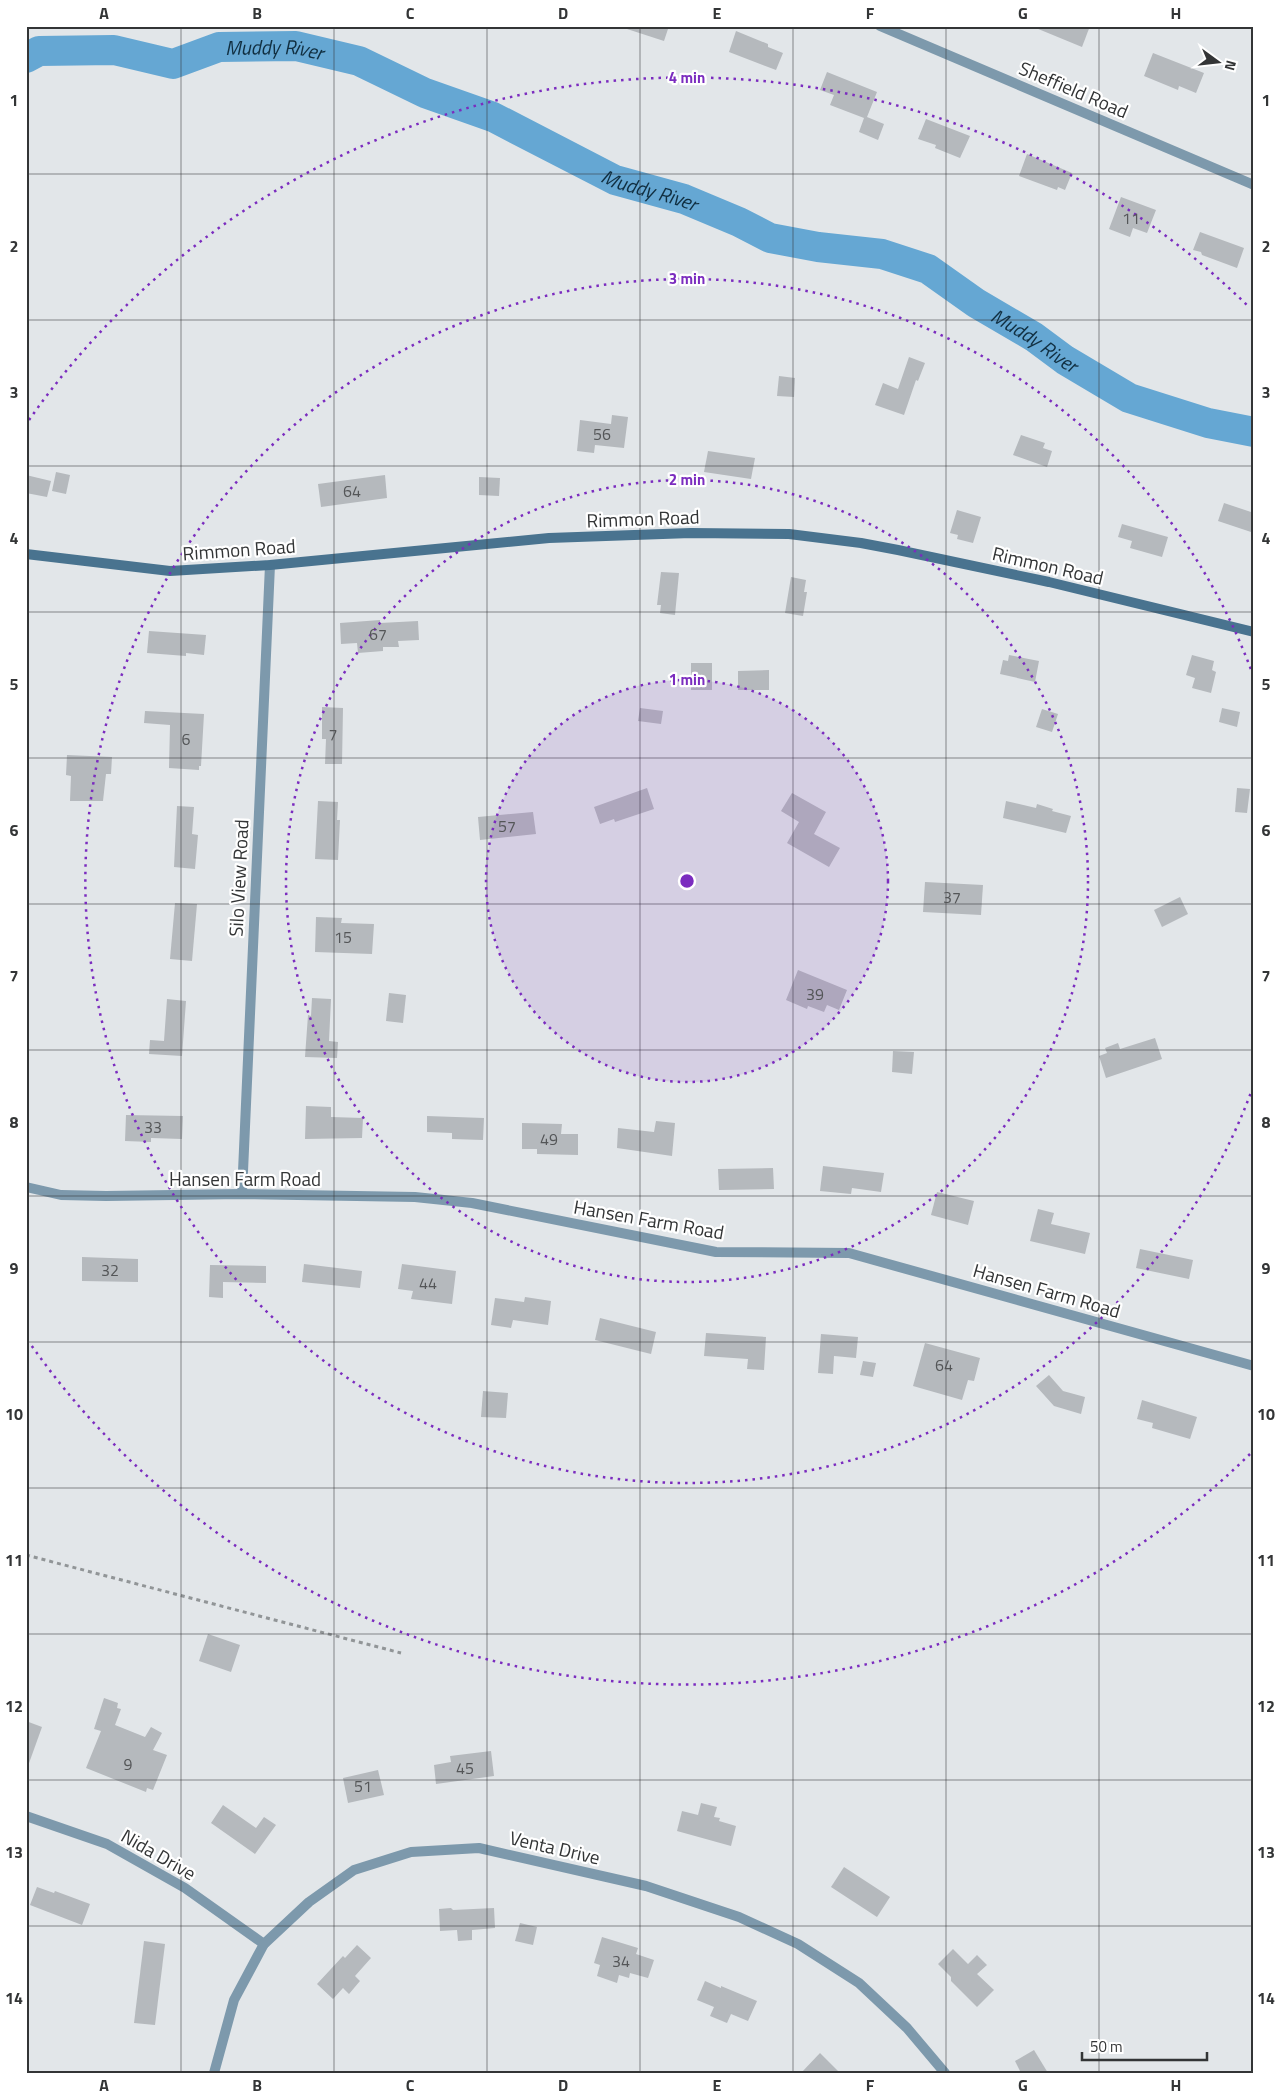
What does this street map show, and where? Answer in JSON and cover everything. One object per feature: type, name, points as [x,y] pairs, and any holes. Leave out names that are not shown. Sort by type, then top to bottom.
[{"type":"street","name":"Sheffield Road","points":[[880,26],[1254,185]]},
{"type":"street","name":"Rimmon Road","points":[[26,554],[170,571],[270,564],[549,538],[691,533],[789,534],[861,543],[898,550],[1049,582],[1254,632]]},
{"type":"street","name":"Silo View Road","points":[[242,1194],[270,564]]},
{"type":"street","name":"Hansen Farm Road","points":[[26,1187],[70,1195],[242,1194],[415,1197],[472,1203],[716,1252],[849,1253],[1254,1366]]},
{"type":"street","name":"Nida Drive","points":[[26,1816],[107,1844],[184,1888],[264,1944]]},
{"type":"street","name":"Venta Drive","points":[[214,2073],[234,2000],[264,1944],[309,1902],[354,1870],[411,1852],[479,1848],[646,1886],[739,1917],[798,1944],[859,1982],[907,2028],[945,2073]]},
{"type":"path","points":[[26,1555],[401,1653]]},
{"type":"building","points":[[628,26],[669,26],[664,41],[627,29]]},
{"type":"building","points":[[1031,26],[1090,26],[1082,47]]},
{"type":"building","points":[[736,31],[768,44],[768,47],[783,53],[776,70],[729,52]]},
{"type":"building","points":[[1153,53],[1204,73],[1196,93],[1179,86],[1178,90],[1144,76]]},
{"type":"building","points":[[827,72],[877,92],[867,117],[884,124],[878,140],[859,132],[864,118],[830,105],[834,95],[820,90]]},
{"type":"building","points":[[926,119],[970,136],[960,158],[935,148],[936,145],[918,139]]},
{"type":"building","points":[[1027,154],[1072,173],[1065,190],[1058,187],[1057,190],[1019,176]]},
{"type":"building","points":[[1121,197],[1156,210],[1147,233],[1133,228],[1130,237],[1109,229]]},
{"type":"building","points":[[1200,232],[1244,248],[1237,268],[1193,250]]},
{"type":"building","points":[[909,357],[925,363],[918,381],[916,380],[904,415],[875,405],[883,383],[898,389]]},
{"type":"building","points":[[779,376],[795,378],[794,397],[777,396]]},
{"type":"building","points":[[612,415],[628,417],[624,448],[595,445],[594,453],[577,451],[580,420],[611,424]]},
{"type":"building","points":[[1021,435],[1045,443],[1043,448],[1052,451],[1047,467],[1013,455]]},
{"type":"building","points":[[708,451],[755,458],[751,479],[704,472]]},
{"type":"building","points":[[56,472],[70,475],[66,494],[52,491]]},
{"type":"building","points":[[26,475],[51,481],[47,497],[26,493]]},
{"type":"building","points":[[385,475],[387,498],[321,507],[318,484]]},
{"type":"building","points":[[479,477],[500,478],[499,496],[479,495]]},
{"type":"building","points":[[1224,503],[1254,513],[1254,533],[1218,521]]},
{"type":"building","points":[[957,510],[981,517],[973,543],[957,539],[958,535],[950,533]]},
{"type":"building","points":[[1122,524],[1168,537],[1162,557],[1130,548],[1132,541],[1118,537]]},
{"type":"building","points":[[661,572],[679,573],[675,615],[660,613],[661,605],[657,605]]},
{"type":"building","points":[[791,577],[806,580],[804,592],[807,592],[803,616],[785,613]]},
{"type":"building","points":[[380,620],[380,623],[418,621],[419,640],[398,641],[399,647],[383,647],[383,651],[358,653],[357,643],[341,644],[340,623]]},
{"type":"building","points":[[149,631],[206,635],[204,655],[186,653],[186,656],[147,653]]},
{"type":"building","points":[[1009,655],[1039,661],[1035,682],[1000,674],[1003,660],[1008,661]]},
{"type":"building","points":[[1192,655],[1214,661],[1212,670],[1216,672],[1211,693],[1192,688],[1195,678],[1186,675]]},
{"type":"building","points":[[691,663],[712,663],[712,690],[691,690]]},
{"type":"building","points":[[769,670],[769,690],[738,690],[738,671]]},
{"type":"building","points":[[322,707],[343,708],[342,764],[325,764],[326,739],[322,739]]},
{"type":"building","points":[[640,708],[663,711],[661,724],[638,721]]},
{"type":"building","points":[[1222,708],[1240,712],[1237,727],[1219,722]]},
{"type":"building","points":[[1042,709],[1058,714],[1052,732],[1036,727]]},
{"type":"building","points":[[145,711],[204,714],[201,766],[199,766],[199,770],[169,768],[170,725],[144,723]]},
{"type":"building","points":[[67,755],[112,757],[111,774],[106,774],[103,801],[70,801],[71,776],[66,775]]},
{"type":"building","points":[[647,788],[654,809],[615,822],[614,819],[600,824],[594,807]]},
{"type":"building","points":[[1237,788],[1250,789],[1247,813],[1235,812]]},
{"type":"building","points":[[792,793],[826,812],[814,834],[840,848],[829,867],[787,843],[799,822],[781,811]]},
{"type":"building","points":[[318,801],[338,802],[337,820],[340,820],[338,860],[315,859]]},
{"type":"building","points":[[1006,801],[1036,808],[1037,804],[1053,809],[1052,811],[1071,816],[1066,833],[1003,818]]},
{"type":"building","points":[[177,806],[194,807],[192,834],[198,835],[195,869],[174,867]]},
{"type":"building","points":[[533,812],[536,834],[480,840],[478,817]]},
{"type":"building","points":[[925,882],[983,885],[981,915],[923,912]]},
{"type":"building","points":[[1180,897],[1188,914],[1162,927],[1154,910]]},
{"type":"building","points":[[175,903],[197,904],[192,961],[170,959]]},
{"type":"building","points":[[316,917],[342,918],[341,923],[374,924],[372,954],[315,952]]},
{"type":"building","points":[[798,970],[847,990],[839,1010],[827,1005],[824,1012],[808,1006],[807,1009],[786,1000]]},
{"type":"building","points":[[389,993],[406,995],[403,1023],[386,1021]]},
{"type":"building","points":[[312,998],[331,999],[329,1041],[338,1042],[337,1058],[305,1057],[308,1015],[311,1016]]},
{"type":"building","points":[[167,999],[186,1001],[182,1056],[149,1054],[150,1040],[164,1041]]},
{"type":"building","points":[[1155,1038],[1162,1059],[1106,1078],[1099,1056],[1107,1053],[1105,1048],[1118,1043],[1120,1049]]},
{"type":"building","points":[[893,1051],[914,1052],[912,1074],[892,1072]]},
{"type":"building","points":[[306,1106],[331,1107],[331,1117],[363,1118],[362,1138],[305,1139]]},
{"type":"building","points":[[126,1115],[183,1116],[182,1139],[151,1138],[151,1142],[125,1141]]},
{"type":"building","points":[[427,1116],[484,1118],[483,1140],[452,1139],[452,1133],[427,1132]]},
{"type":"building","points":[[656,1121],[675,1123],[672,1156],[617,1148],[618,1128],[654,1132]]},
{"type":"building","points":[[522,1123],[562,1124],[561,1134],[578,1134],[578,1155],[537,1154],[537,1149],[522,1149]]},
{"type":"building","points":[[823,1166],[884,1173],[881,1192],[852,1188],[851,1194],[820,1191]]},
{"type":"building","points":[[773,1168],[774,1189],[719,1190],[718,1169]]},
{"type":"building","points":[[937,1192],[974,1201],[968,1225],[931,1215]]},
{"type":"building","points":[[1038,1209],[1054,1213],[1051,1224],[1090,1233],[1085,1254],[1030,1241]]},
{"type":"building","points":[[1140,1249],[1193,1260],[1189,1279],[1136,1268]]},
{"type":"building","points":[[82,1257],[138,1259],[138,1282],[82,1281]]},
{"type":"building","points":[[304,1264],[362,1271],[360,1288],[302,1282]]},
{"type":"building","points":[[402,1264],[456,1271],[452,1304],[411,1299],[413,1291],[398,1289]]},
{"type":"building","points":[[210,1265],[266,1266],[266,1283],[223,1282],[223,1298],[209,1297]]},
{"type":"building","points":[[525,1297],[551,1301],[548,1325],[513,1320],[511,1328],[491,1325],[495,1298],[524,1302]]},
{"type":"building","points":[[600,1318],[656,1332],[651,1354],[595,1340]]},
{"type":"building","points":[[706,1333],[766,1337],[764,1370],[747,1369],[748,1359],[704,1356]]},
{"type":"building","points":[[821,1334],[858,1337],[856,1358],[834,1356],[833,1374],[818,1373]]},
{"type":"building","points":[[925,1343],[980,1358],[974,1381],[968,1380],[962,1400],[913,1386]]},
{"type":"building","points":[[863,1361],[876,1363],[873,1377],[860,1375]]},
{"type":"building","points":[[1049,1375],[1063,1391],[1085,1397],[1081,1414],[1054,1406],[1036,1386]]},
{"type":"building","points":[[483,1391],[508,1393],[506,1418],[481,1417]]},
{"type":"building","points":[[1142,1400],[1197,1417],[1190,1439],[1152,1428],[1153,1423],[1137,1419]]},
{"type":"building","points":[[208,1634],[240,1645],[231,1672],[199,1661]]},
{"type":"building","points":[[104,1698],[118,1703],[117,1708],[121,1709],[115,1725],[145,1737],[151,1727],[162,1733],[153,1750],[167,1755],[153,1790],[147,1788],[146,1792],[86,1768],[101,1731],[94,1729]]},
{"type":"building","points":[[26,1721],[42,1727],[28,1766],[26,1766]]},
{"type":"building","points":[[491,1751],[494,1776],[436,1784],[434,1765],[451,1762],[450,1756]]},
{"type":"building","points":[[378,1770],[384,1795],[348,1803],[343,1778]]},
{"type":"building","points":[[701,1803],[717,1807],[714,1817],[720,1818],[719,1821],[736,1826],[731,1846],[677,1831],[682,1811],[698,1815]]},
{"type":"building","points":[[223,1805],[256,1828],[264,1817],[276,1825],[255,1854],[211,1823]]},
{"type":"building","points":[[844,1867],[890,1897],[877,1917],[831,1887]]},
{"type":"building","points":[[37,1887],[54,1893],[55,1891],[90,1904],[82,1925],[30,1905]]},
{"type":"building","points":[[451,1908],[453,1910],[494,1908],[495,1928],[472,1930],[472,1940],[458,1941],[457,1930],[440,1931],[439,1909]]},
{"type":"building","points":[[520,1923],[537,1927],[533,1945],[515,1941]]},
{"type":"building","points":[[602,1937],[638,1948],[636,1954],[654,1960],[648,1978],[630,1973],[629,1978],[619,1975],[617,1983],[597,1976],[600,1965],[594,1963]]},
{"type":"building","points":[[144,1941],[165,1944],[155,2025],[134,2023]]},
{"type":"building","points":[[357,1945],[371,1958],[355,1976],[360,1981],[349,1994],[343,1988],[333,1999],[317,1984],[343,1956],[345,1958]]},
{"type":"building","points":[[953,1949],[968,1964],[977,1955],[987,1965],[977,1974],[994,1990],[977,2007],[951,1981],[951,1977],[938,1964]]},
{"type":"building","points":[[705,1981],[757,2001],[748,2021],[731,2014],[727,2023],[710,2016],[714,2007],[697,2000]]},
{"type":"building","points":[[1034,2050],[1048,2073],[1021,2073],[1015,2061]]},
{"type":"building","points":[[820,2053],[840,2073],[801,2073]]},
{"type":"waterway","name":"Muddy River","points":[[26,58],[39,51],[114,50],[173,64],[219,47],[296,46],[359,61],[425,93],[493,117],[615,180],[684,199],[739,222],[770,238],[818,247],[882,254],[928,269],[976,303],[1034,337],[1065,360],[1129,398],[1208,423],[1254,432]]}]
